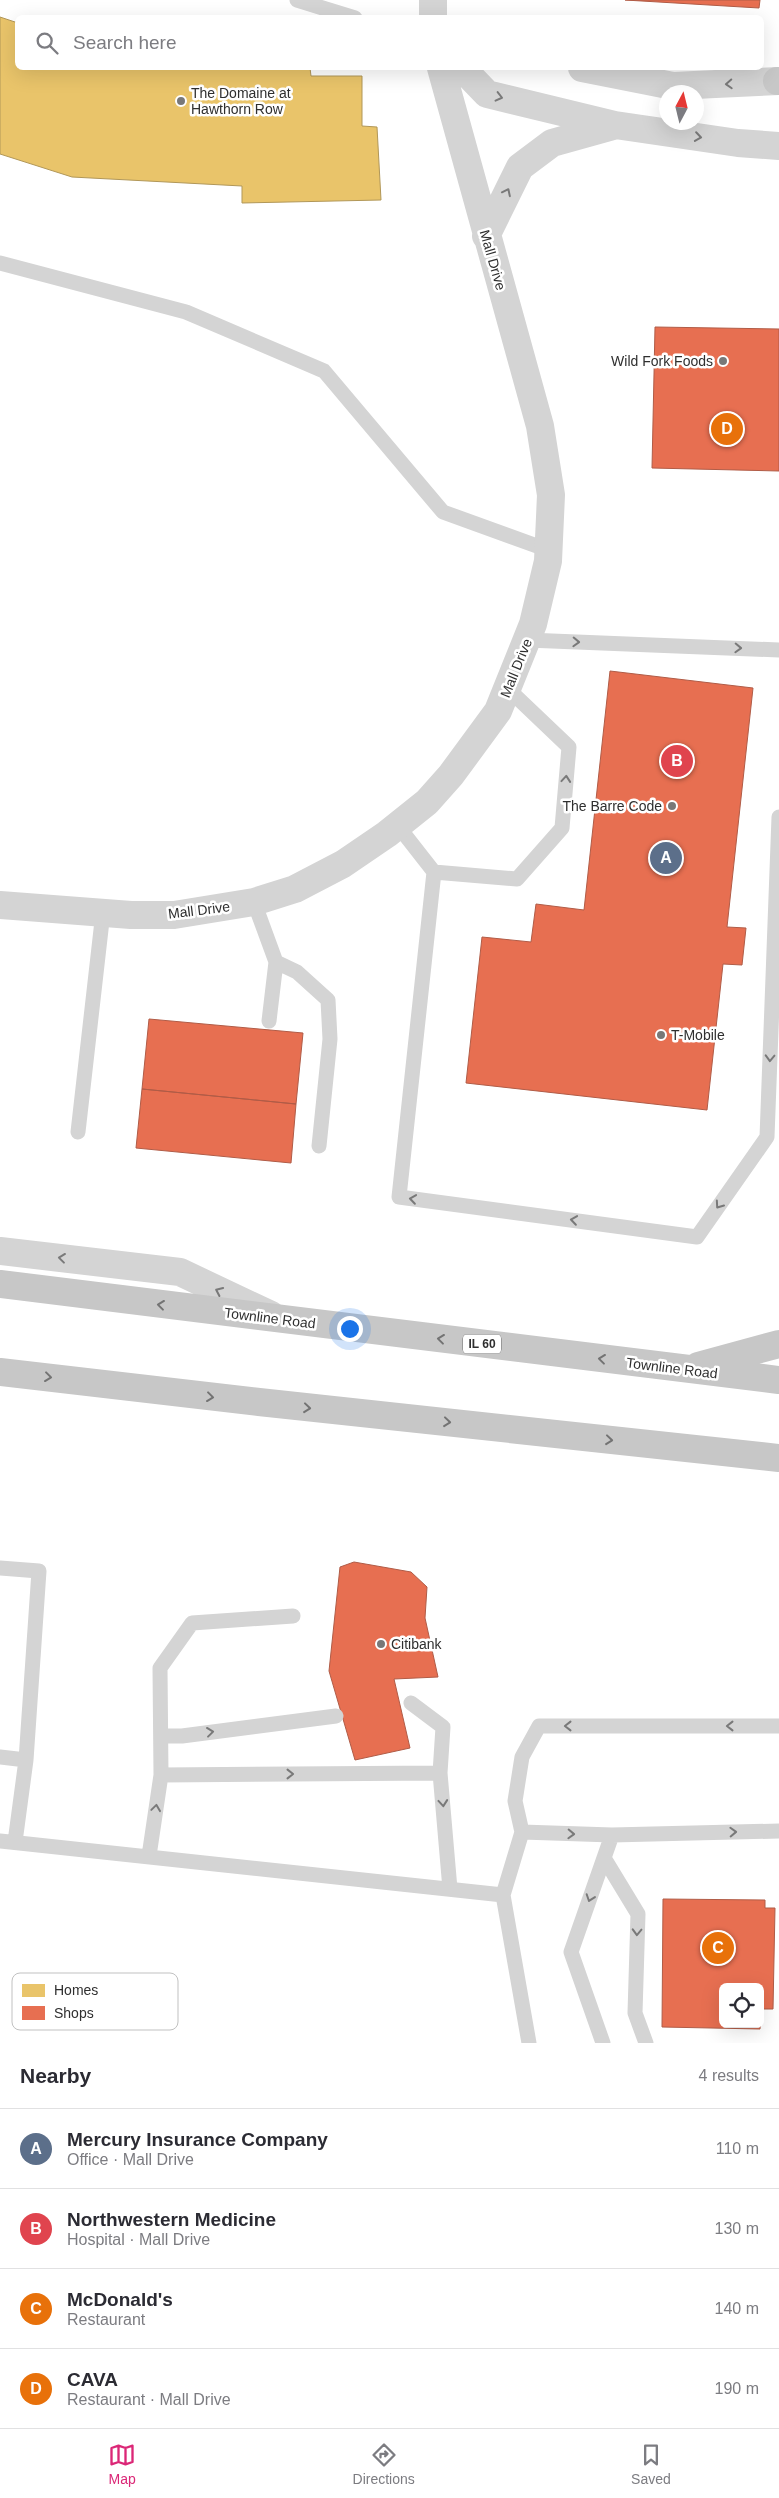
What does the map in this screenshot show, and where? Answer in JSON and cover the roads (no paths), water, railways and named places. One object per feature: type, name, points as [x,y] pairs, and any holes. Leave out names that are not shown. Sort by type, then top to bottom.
[{"type":"main road","name":"Townline Road","points":[[0,1284],[685,1370],[779,1380]]},
{"type":"main road","points":[[685,1370],[779,1344]]},
{"type":"main road","points":[[0,1372],[779,1458]]},
{"type":"street","points":[[433,0],[433,15]]},
{"type":"street","name":"Mall Drive","points":[[0,905],[174,915],[254,902],[295,888],[334,868],[398,826],[427,802],[451,775],[498,711],[533,624],[548,561],[551,496],[540,426],[442,70]]},
{"type":"street","points":[[464,70],[487,94],[615,125],[738,143],[779,146]]},
{"type":"street","points":[[592,70],[672,86],[778,81]]},
{"type":"street","points":[[486,236],[520,167],[552,143],[615,125]]},
{"type":"street","points":[[0,1251],[180,1272],[279,1319]]},
{"type":"lane","points":[[297,0],[345,15]]},
{"type":"lane","points":[[0,263],[186,312],[324,371],[443,512],[548,550]]},
{"type":"lane","points":[[527,640],[779,650]]},
{"type":"lane","points":[[434,872],[517,879],[562,828],[569,747],[507,688]]},
{"type":"lane","points":[[398,826],[434,872],[399,1197],[697,1237],[767,1137],[779,817]]},
{"type":"lane","points":[[254,902],[276,962],[269,1021]]},
{"type":"lane","points":[[78,1132],[103,912]]},
{"type":"lane","points":[[276,962],[298,972],[328,1000],[330,1039],[319,1146]]},
{"type":"lane","points":[[0,1568],[39,1571],[26,1760],[15,1842]]},
{"type":"lane","points":[[149,1856],[161,1775],[160,1668],[192,1623],[293,1616]]},
{"type":"lane","points":[[411,1703],[443,1727],[440,1773],[450,1889]]},
{"type":"lane","points":[[162,1736],[182,1736],[336,1716]]},
{"type":"lane","points":[[528,2043],[503,1895],[522,1832],[515,1801],[522,1757],[539,1726],[779,1726]]},
{"type":"lane","points":[[0,1757],[26,1760]]},
{"type":"lane","points":[[161,1775],[440,1773]]},
{"type":"lane","points":[[522,1832],[612,1835],[779,1831]]},
{"type":"lane","points":[[603,2043],[571,1952],[612,1835]]},
{"type":"lane","points":[[0,1841],[503,1895]]},
{"type":"lane","points":[[604,1858],[638,1914],[635,2013],[646,2043]]},
{"type":"place","name":"The Domaine at Hawthorn Row","points":[[181,101]]},
{"type":"place","name":"Wild Fork Foods","points":[[723,361]]},
{"type":"place","name":"CAVA","points":[[727,429]]},
{"type":"place","name":"Northwestern Medicine","points":[[677,761]]},
{"type":"place","name":"The Barre Code","points":[[672,806]]},
{"type":"place","name":"Mercury Insurance Company","points":[[666,858]]},
{"type":"place","name":"T-Mobile","points":[[661,1035]]},
{"type":"place","name":"Citibank","points":[[381,1644]]},
{"type":"place","name":"McDonald's","points":[[718,1948]]}]
